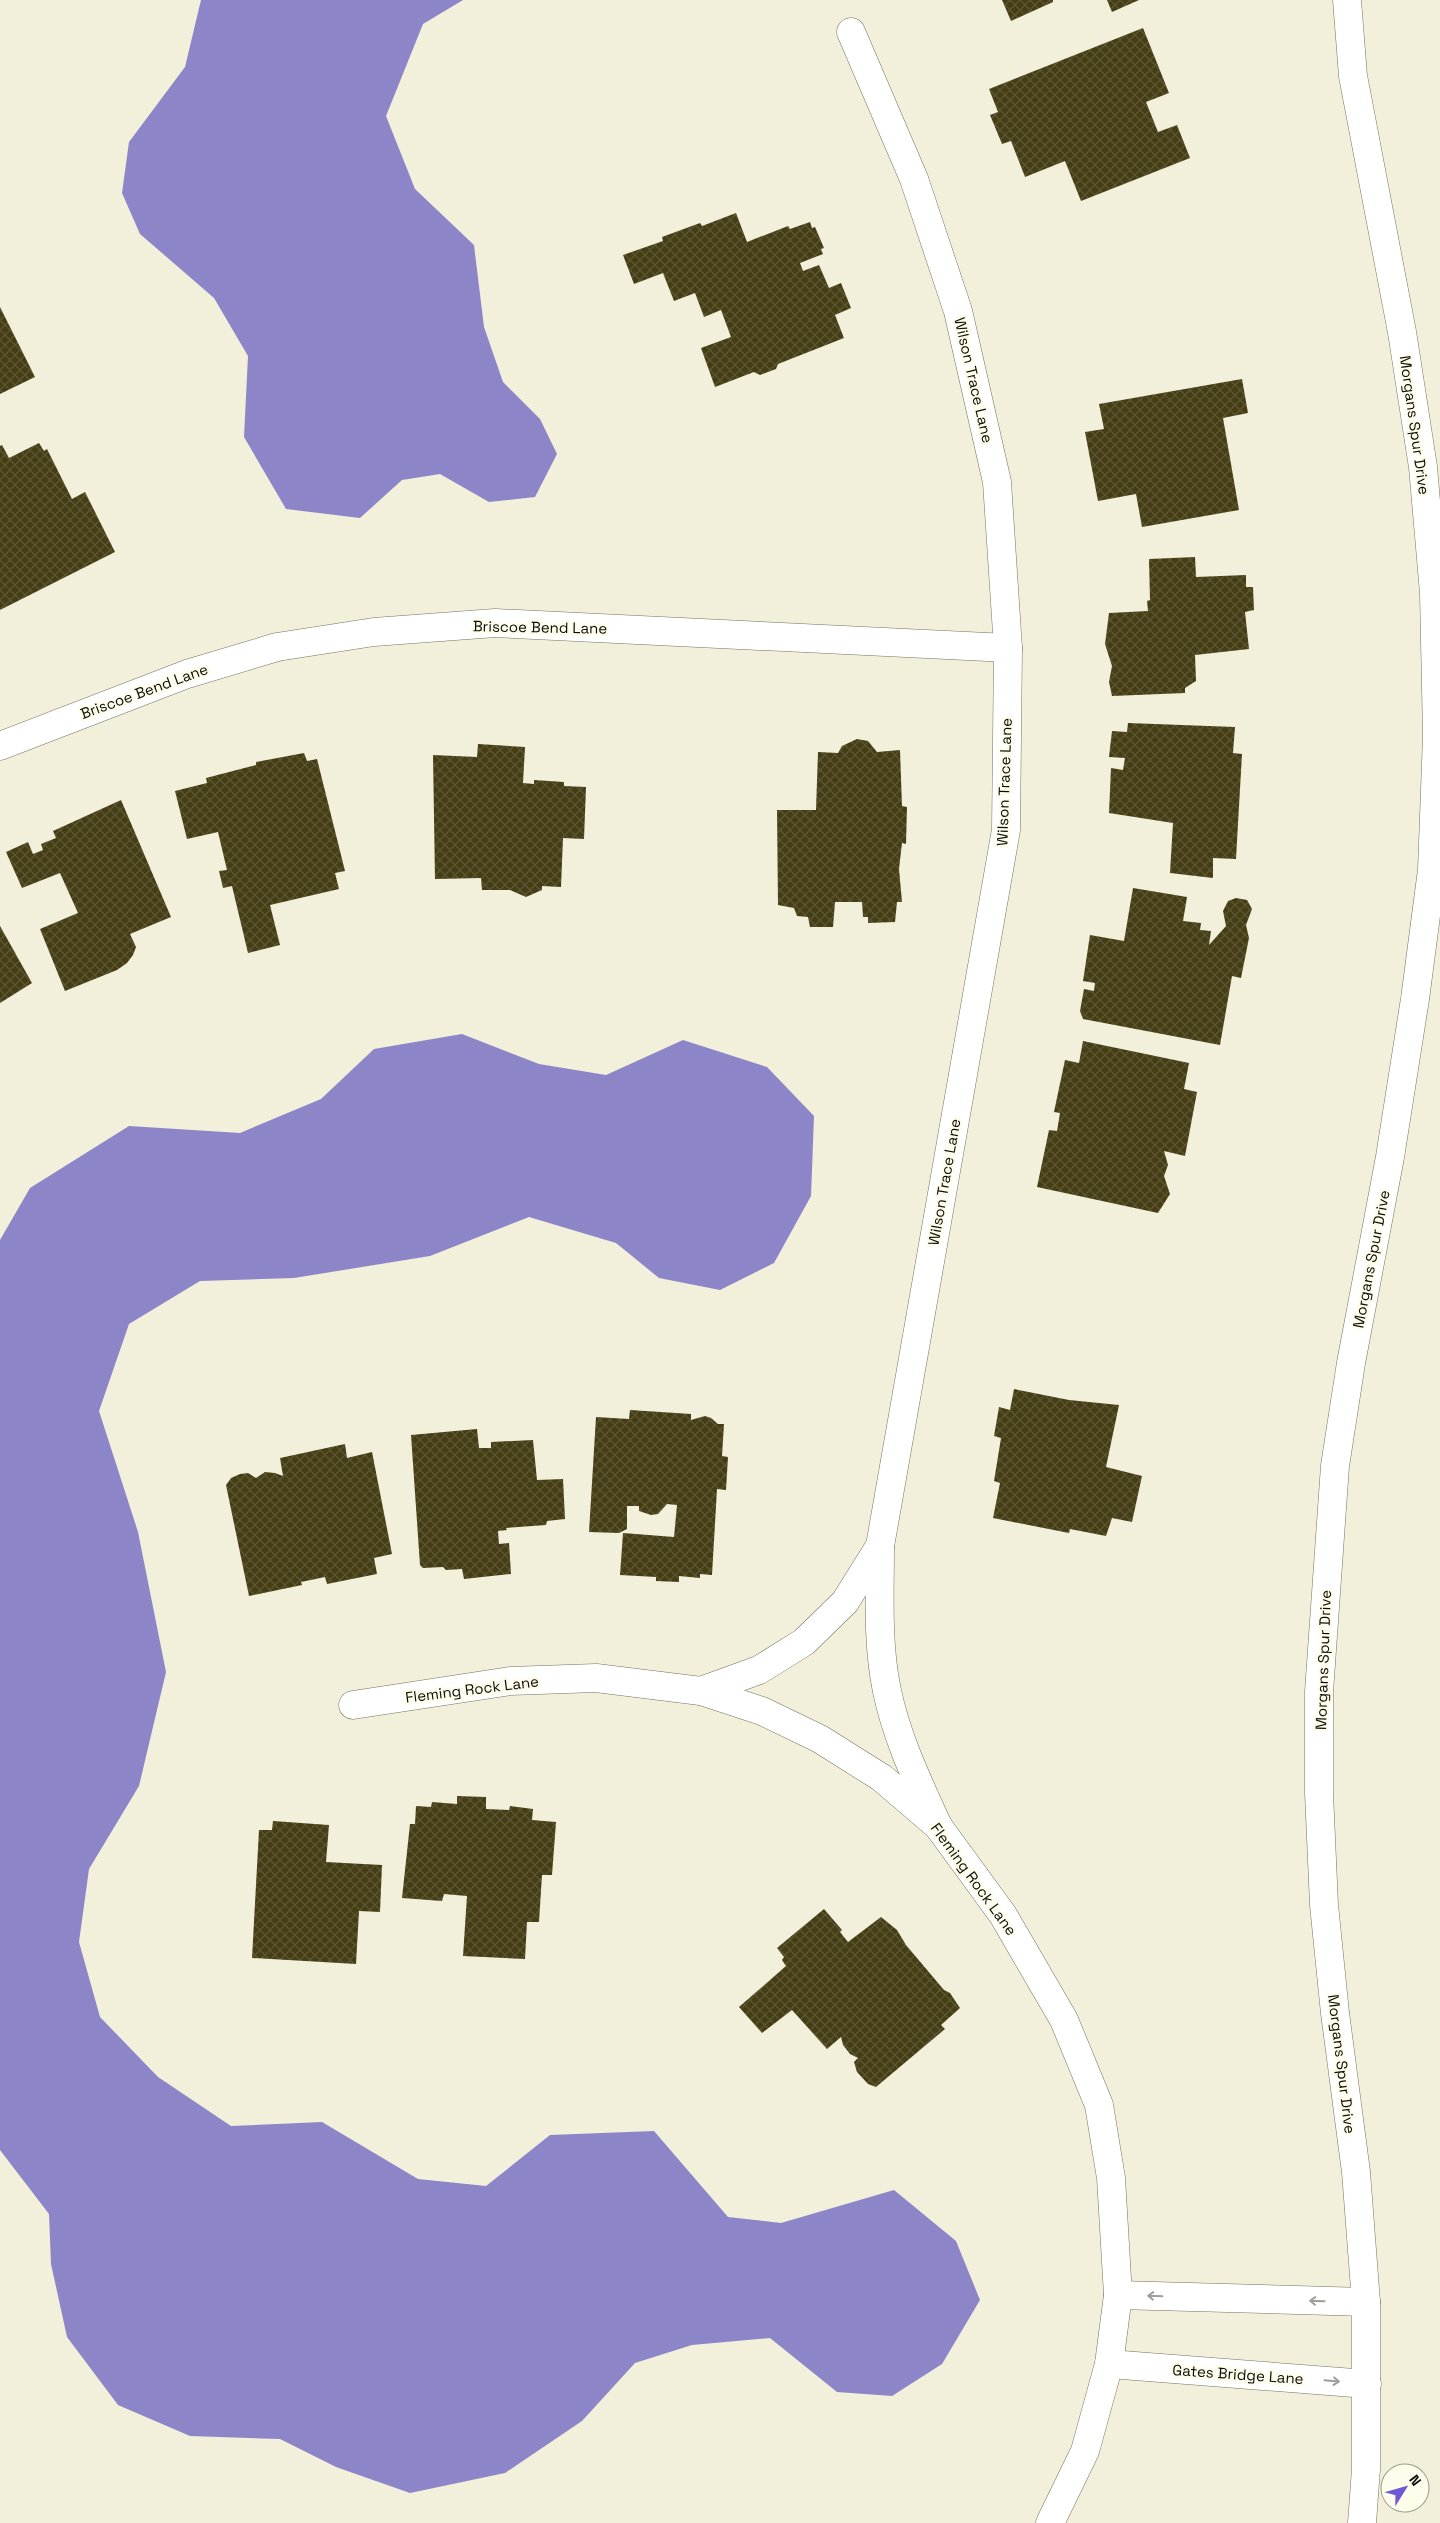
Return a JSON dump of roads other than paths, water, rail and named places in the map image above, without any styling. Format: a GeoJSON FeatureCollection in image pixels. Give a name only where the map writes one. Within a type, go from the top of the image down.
{"type":"FeatureCollection","features":[{"type":"Feature","properties":{"kind":"street","name":"Morgans Spur Drive"},"geometry":{"type":"LineString","coordinates":[[1348,0],[1353,76],[1402,332],[1423,468],[1434,593],[1437,736],[1432,870],[1415,999],[1390,1157],[1351,1363],[1335,1466],[1319,1692],[1319,1793],[1324,1905],[1335,2013],[1356,2172],[1366,2302],[1368,2384],[1366,2469],[1362,2523]]}},
{"type":"Feature","properties":{"kind":"street","name":"Wilson Trace Lane"},"geometry":{"type":"LineString","coordinates":[[851,32],[914,180],[958,311],[997,482],[1008,648],[1006,830],[880,1546],[880,1623],[887,1691],[906,1757],[938,1826]]}},
{"type":"Feature","properties":{"kind":"street","name":"Briscoe Bend Lane"},"geometry":{"type":"LineString","coordinates":[[0,746],[187,674],[232,660],[277,647],[374,632],[495,623],[1008,648]]}},
{"type":"Feature","properties":{"kind":"street","name":"Wilson Trace Lane"},"geometry":{"type":"LineString","coordinates":[[701,1692],[758,1670],[804,1642],[845,1602],[880,1546]]}},
{"type":"Feature","properties":{"kind":"street","name":"Fleming Rock Lane"},"geometry":{"type":"LineString","coordinates":[[352,1704],[510,1681],[596,1678],[701,1692],[762,1711],[820,1739],[882,1778],[938,1826],[1003,1915],[1064,2020],[1099,2105],[1112,2178],[1118,2295],[1109,2364],[1085,2451],[1050,2523]]}},
{"type":"Feature","properties":{"kind":"street"},"geometry":{"type":"LineString","coordinates":[[1118,2295],[1366,2302]]}},
{"type":"Feature","properties":{"kind":"street","name":"Gates Bridge Lane"},"geometry":{"type":"LineString","coordinates":[[1109,2364],[1368,2384]]}}]}
